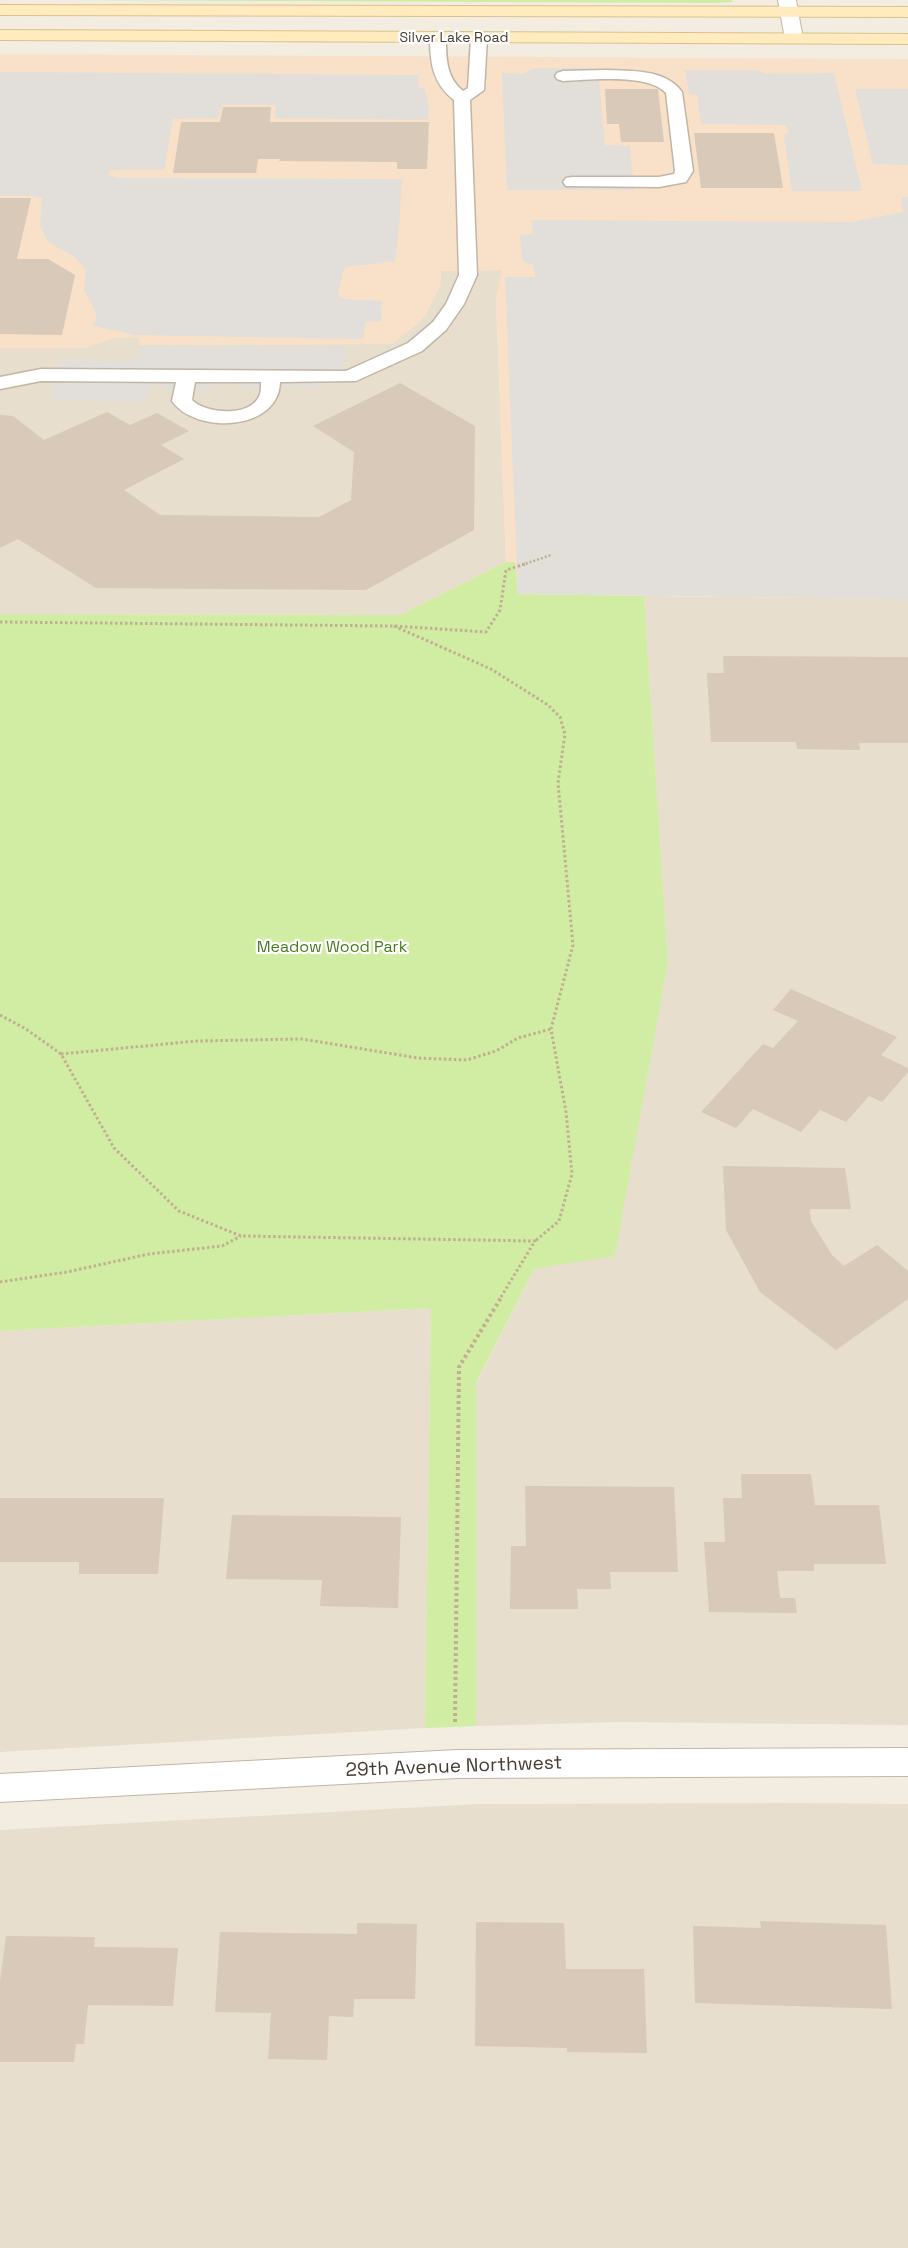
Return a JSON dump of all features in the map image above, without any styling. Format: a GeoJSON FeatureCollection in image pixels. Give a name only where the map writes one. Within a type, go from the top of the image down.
{"type":"FeatureCollection","features":[{"type":"Feature","properties":{"kind":"main road"},"geometry":{"type":"LineString","coordinates":[[0,10],[788,6],[908,12]]}},
{"type":"Feature","properties":{"kind":"main road","name":"Silver Lake Road"},"geometry":{"type":"LineString","coordinates":[[0,36],[908,39]]}},
{"type":"Feature","properties":{"kind":"street"},"geometry":{"type":"LineString","coordinates":[[788,6],[794,39]]}},
{"type":"Feature","properties":{"kind":"street","name":"29th Avenue Northwest"},"geometry":{"type":"LineString","coordinates":[[0,1788],[456,1764],[908,1762]]}},
{"type":"Feature","properties":{"kind":"lane"},"geometry":{"type":"LineString","coordinates":[[438,38],[438,62],[446,84],[449,90],[462,98]]}},
{"type":"Feature","properties":{"kind":"lane"},"geometry":{"type":"LineString","coordinates":[[462,98],[476,90],[479,38]]}},
{"type":"Feature","properties":{"kind":"lane"},"geometry":{"type":"LineString","coordinates":[[564,76],[638,76],[652,78],[667,84],[674,92],[684,171],[680,178],[659,182],[572,182]]}},
{"type":"Feature","properties":{"kind":"lane"},"geometry":{"type":"LineString","coordinates":[[0,383],[41,375],[349,377],[416,348],[440,326],[455,304],[468,275],[462,98]]}},
{"type":"Feature","properties":{"kind":"lane"},"geometry":{"type":"LineString","coordinates":[[187,376],[182,401],[188,409],[198,414],[214,416],[245,414],[255,410],[269,396],[271,376]]}},
{"type":"Feature","properties":{"kind":"path"},"geometry":{"type":"LineString","coordinates":[[0,622],[394,626],[486,632],[500,610],[506,570],[551,555]]}},
{"type":"Feature","properties":{"kind":"path"},"geometry":{"type":"LineString","coordinates":[[394,626],[492,669],[548,705],[560,717],[565,734],[558,784],[573,945],[551,1029],[566,1112],[572,1174],[560,1221],[535,1241],[459,1367],[454,1706],[456,1764]]}},
{"type":"Feature","properties":{"kind":"path"},"geometry":{"type":"LineString","coordinates":[[0,1015],[26,1029],[61,1054],[114,1148],[179,1211],[241,1236],[535,1241]]}},
{"type":"Feature","properties":{"kind":"path"},"geometry":{"type":"LineString","coordinates":[[61,1054],[197,1041],[302,1039],[418,1058],[467,1060],[496,1051],[518,1038],[551,1029]]}},
{"type":"Feature","properties":{"kind":"path"},"geometry":{"type":"LineString","coordinates":[[0,1282],[67,1272],[148,1254],[222,1246],[241,1236]]}},
{"type":"Feature","properties":{"kind":"shaded area"},"geometry":{"type":"Polygon","coordinates":[[[0,54],[908,59],[908,599],[518,594],[515,562],[506,562],[496,299],[502,270],[441,271],[440,286],[426,314],[417,324],[392,344],[139,345],[139,337],[114,338],[88,347],[0,348],[0,54]]]}},
{"type":"Feature","properties":{"kind":"shaded area"},"geometry":{"type":"Polygon","coordinates":[[[535,68],[589,68],[598,70],[605,145],[630,146],[634,190],[507,190],[502,73],[523,74],[535,68]]]}},
{"type":"Feature","properties":{"kind":"shaded area"},"geometry":{"type":"Polygon","coordinates":[[[685,70],[757,70],[767,74],[834,73],[862,191],[792,191],[784,136],[789,132],[786,125],[701,124],[697,95],[689,94],[685,70]]]}},
{"type":"Feature","properties":{"kind":"shaded area"},"geometry":{"type":"Polygon","coordinates":[[[0,72],[419,75],[418,88],[425,89],[429,108],[428,120],[274,118],[276,105],[223,105],[218,118],[173,119],[164,170],[116,170],[110,171],[108,175],[116,178],[402,179],[395,261],[346,267],[343,271],[338,295],[344,299],[382,301],[381,321],[366,322],[363,339],[136,335],[93,326],[96,312],[84,290],[86,270],[76,258],[48,242],[40,226],[42,198],[0,196],[0,72]]]}},
{"type":"Feature","properties":{"kind":"shaded area"},"geometry":{"type":"Polygon","coordinates":[[[855,89],[908,89],[908,165],[873,164],[855,89]]]}},
{"type":"Feature","properties":{"kind":"shaded area"},"geometry":{"type":"Polygon","coordinates":[[[901,197],[908,197],[908,599],[518,594],[505,277],[534,277],[535,275],[533,265],[522,261],[520,235],[533,234],[532,220],[852,222],[903,212],[901,197]]]}},
{"type":"Feature","properties":{"kind":"shaded area"},"geometry":{"type":"Polygon","coordinates":[[[503,270],[496,299],[506,562],[400,615],[0,614],[0,348],[88,347],[114,338],[140,337],[139,345],[392,344],[417,324],[426,314],[440,286],[441,271],[503,270]]]}},
{"type":"Feature","properties":{"kind":"shaded area"},"geometry":{"type":"Polygon","coordinates":[[[140,346],[347,348],[346,360],[335,379],[311,390],[300,386],[248,388],[240,384],[223,383],[209,387],[205,391],[166,389],[164,386],[153,385],[149,387],[146,402],[52,400],[60,361],[128,362],[139,358],[140,346]]]}},
{"type":"Feature","properties":{"kind":"shaded area"},"geometry":{"type":"Polygon","coordinates":[[[644,596],[908,599],[908,1725],[618,1722],[476,1726],[476,1384],[534,1269],[615,1255],[668,963],[644,596]]]}},
{"type":"Feature","properties":{"kind":"shaded area"},"geometry":{"type":"Polygon","coordinates":[[[431,1308],[425,1728],[0,1752],[0,1331],[431,1308]]]}},
{"type":"Feature","properties":{"kind":"shaded area"},"geometry":{"type":"Polygon","coordinates":[[[479,1804],[908,1804],[908,2248],[0,2248],[0,1830],[479,1804]]]}},
{"type":"Feature","properties":{"kind":"green space"},"geometry":{"type":"Polygon","coordinates":[[[59,0],[731,0],[733,2],[714,3],[59,0]]]}},
{"type":"Feature","properties":{"kind":"green space","name":"Meadow Wood Park"},"geometry":{"type":"Polygon","coordinates":[[[506,562],[515,562],[518,594],[644,596],[668,963],[615,1256],[534,1269],[476,1383],[476,1726],[425,1728],[431,1308],[0,1331],[0,614],[400,615],[506,562]]]}},
{"type":"Feature","properties":{"kind":"building"},"geometry":{"type":"Polygon","coordinates":[[[605,89],[658,89],[664,142],[621,142],[619,124],[607,124],[605,89]]]}},
{"type":"Feature","properties":{"kind":"building"},"geometry":{"type":"Polygon","coordinates":[[[223,107],[271,107],[270,122],[429,122],[427,169],[397,169],[397,162],[279,161],[280,159],[258,159],[256,173],[173,173],[181,122],[220,122],[223,107]]]}},
{"type":"Feature","properties":{"kind":"building"},"geometry":{"type":"Polygon","coordinates":[[[694,133],[774,133],[783,188],[701,188],[694,133]]]}},
{"type":"Feature","properties":{"kind":"building"},"geometry":{"type":"Polygon","coordinates":[[[0,198],[31,198],[17,259],[48,259],[75,275],[62,335],[0,334],[0,198]]]}},
{"type":"Feature","properties":{"kind":"building"},"geometry":{"type":"Polygon","coordinates":[[[400,383],[475,426],[474,530],[366,590],[96,588],[18,539],[0,548],[0,415],[13,416],[44,440],[107,412],[130,425],[157,413],[189,431],[161,445],[184,459],[124,490],[160,515],[319,517],[351,500],[354,452],[313,426],[400,383]]]}},
{"type":"Feature","properties":{"kind":"building"},"geometry":{"type":"Polygon","coordinates":[[[723,656],[908,657],[908,743],[859,743],[860,750],[797,749],[796,742],[711,742],[707,673],[724,673],[723,656]]]}},
{"type":"Feature","properties":{"kind":"building"},"geometry":{"type":"Polygon","coordinates":[[[791,989],[897,1037],[881,1055],[908,1068],[908,1072],[882,1102],[869,1096],[846,1122],[820,1110],[801,1132],[753,1109],[736,1128],[701,1112],[763,1044],[773,1048],[798,1021],[773,1010],[791,989]]]}},
{"type":"Feature","properties":{"kind":"building"},"geometry":{"type":"Polygon","coordinates":[[[723,1166],[845,1168],[851,1209],[810,1209],[811,1221],[832,1255],[844,1266],[877,1245],[908,1271],[908,1299],[836,1350],[760,1292],[726,1230],[723,1166]]]}},
{"type":"Feature","properties":{"kind":"building"},"geometry":{"type":"Polygon","coordinates":[[[741,1474],[811,1474],[815,1505],[879,1505],[886,1564],[814,1564],[814,1571],[777,1571],[780,1598],[795,1598],[797,1613],[709,1612],[704,1542],[725,1542],[723,1498],[742,1498],[741,1474]]]}},
{"type":"Feature","properties":{"kind":"building"},"geometry":{"type":"Polygon","coordinates":[[[525,1486],[674,1487],[678,1572],[610,1572],[611,1589],[577,1589],[578,1609],[510,1609],[511,1546],[526,1546],[525,1486]]]}},
{"type":"Feature","properties":{"kind":"building"},"geometry":{"type":"Polygon","coordinates":[[[0,1498],[164,1498],[158,1574],[79,1574],[79,1562],[0,1562],[0,1498]]]}},
{"type":"Feature","properties":{"kind":"building"},"geometry":{"type":"Polygon","coordinates":[[[232,1515],[401,1517],[398,1608],[320,1606],[322,1580],[226,1579],[232,1515]]]}},
{"type":"Feature","properties":{"kind":"building"},"geometry":{"type":"Polygon","coordinates":[[[760,1921],[886,1925],[892,2009],[695,2003],[693,1926],[761,1928],[760,1921]]]}},
{"type":"Feature","properties":{"kind":"building"},"geometry":{"type":"Polygon","coordinates":[[[476,1922],[564,1923],[566,1969],[644,1969],[647,2053],[567,2052],[567,2048],[475,2046],[476,1922]]]}},
{"type":"Feature","properties":{"kind":"building"},"geometry":{"type":"Polygon","coordinates":[[[357,1923],[417,1924],[415,1999],[354,1999],[353,2017],[329,2016],[327,2060],[268,2059],[271,2013],[215,2012],[220,1932],[357,1934],[357,1923]]]}},
{"type":"Feature","properties":{"kind":"building"},"geometry":{"type":"Polygon","coordinates":[[[6,1936],[95,1937],[94,1947],[178,1948],[173,2006],[88,2005],[84,2044],[76,2044],[74,2062],[0,2062],[0,1981],[6,1936]]]}}]}
